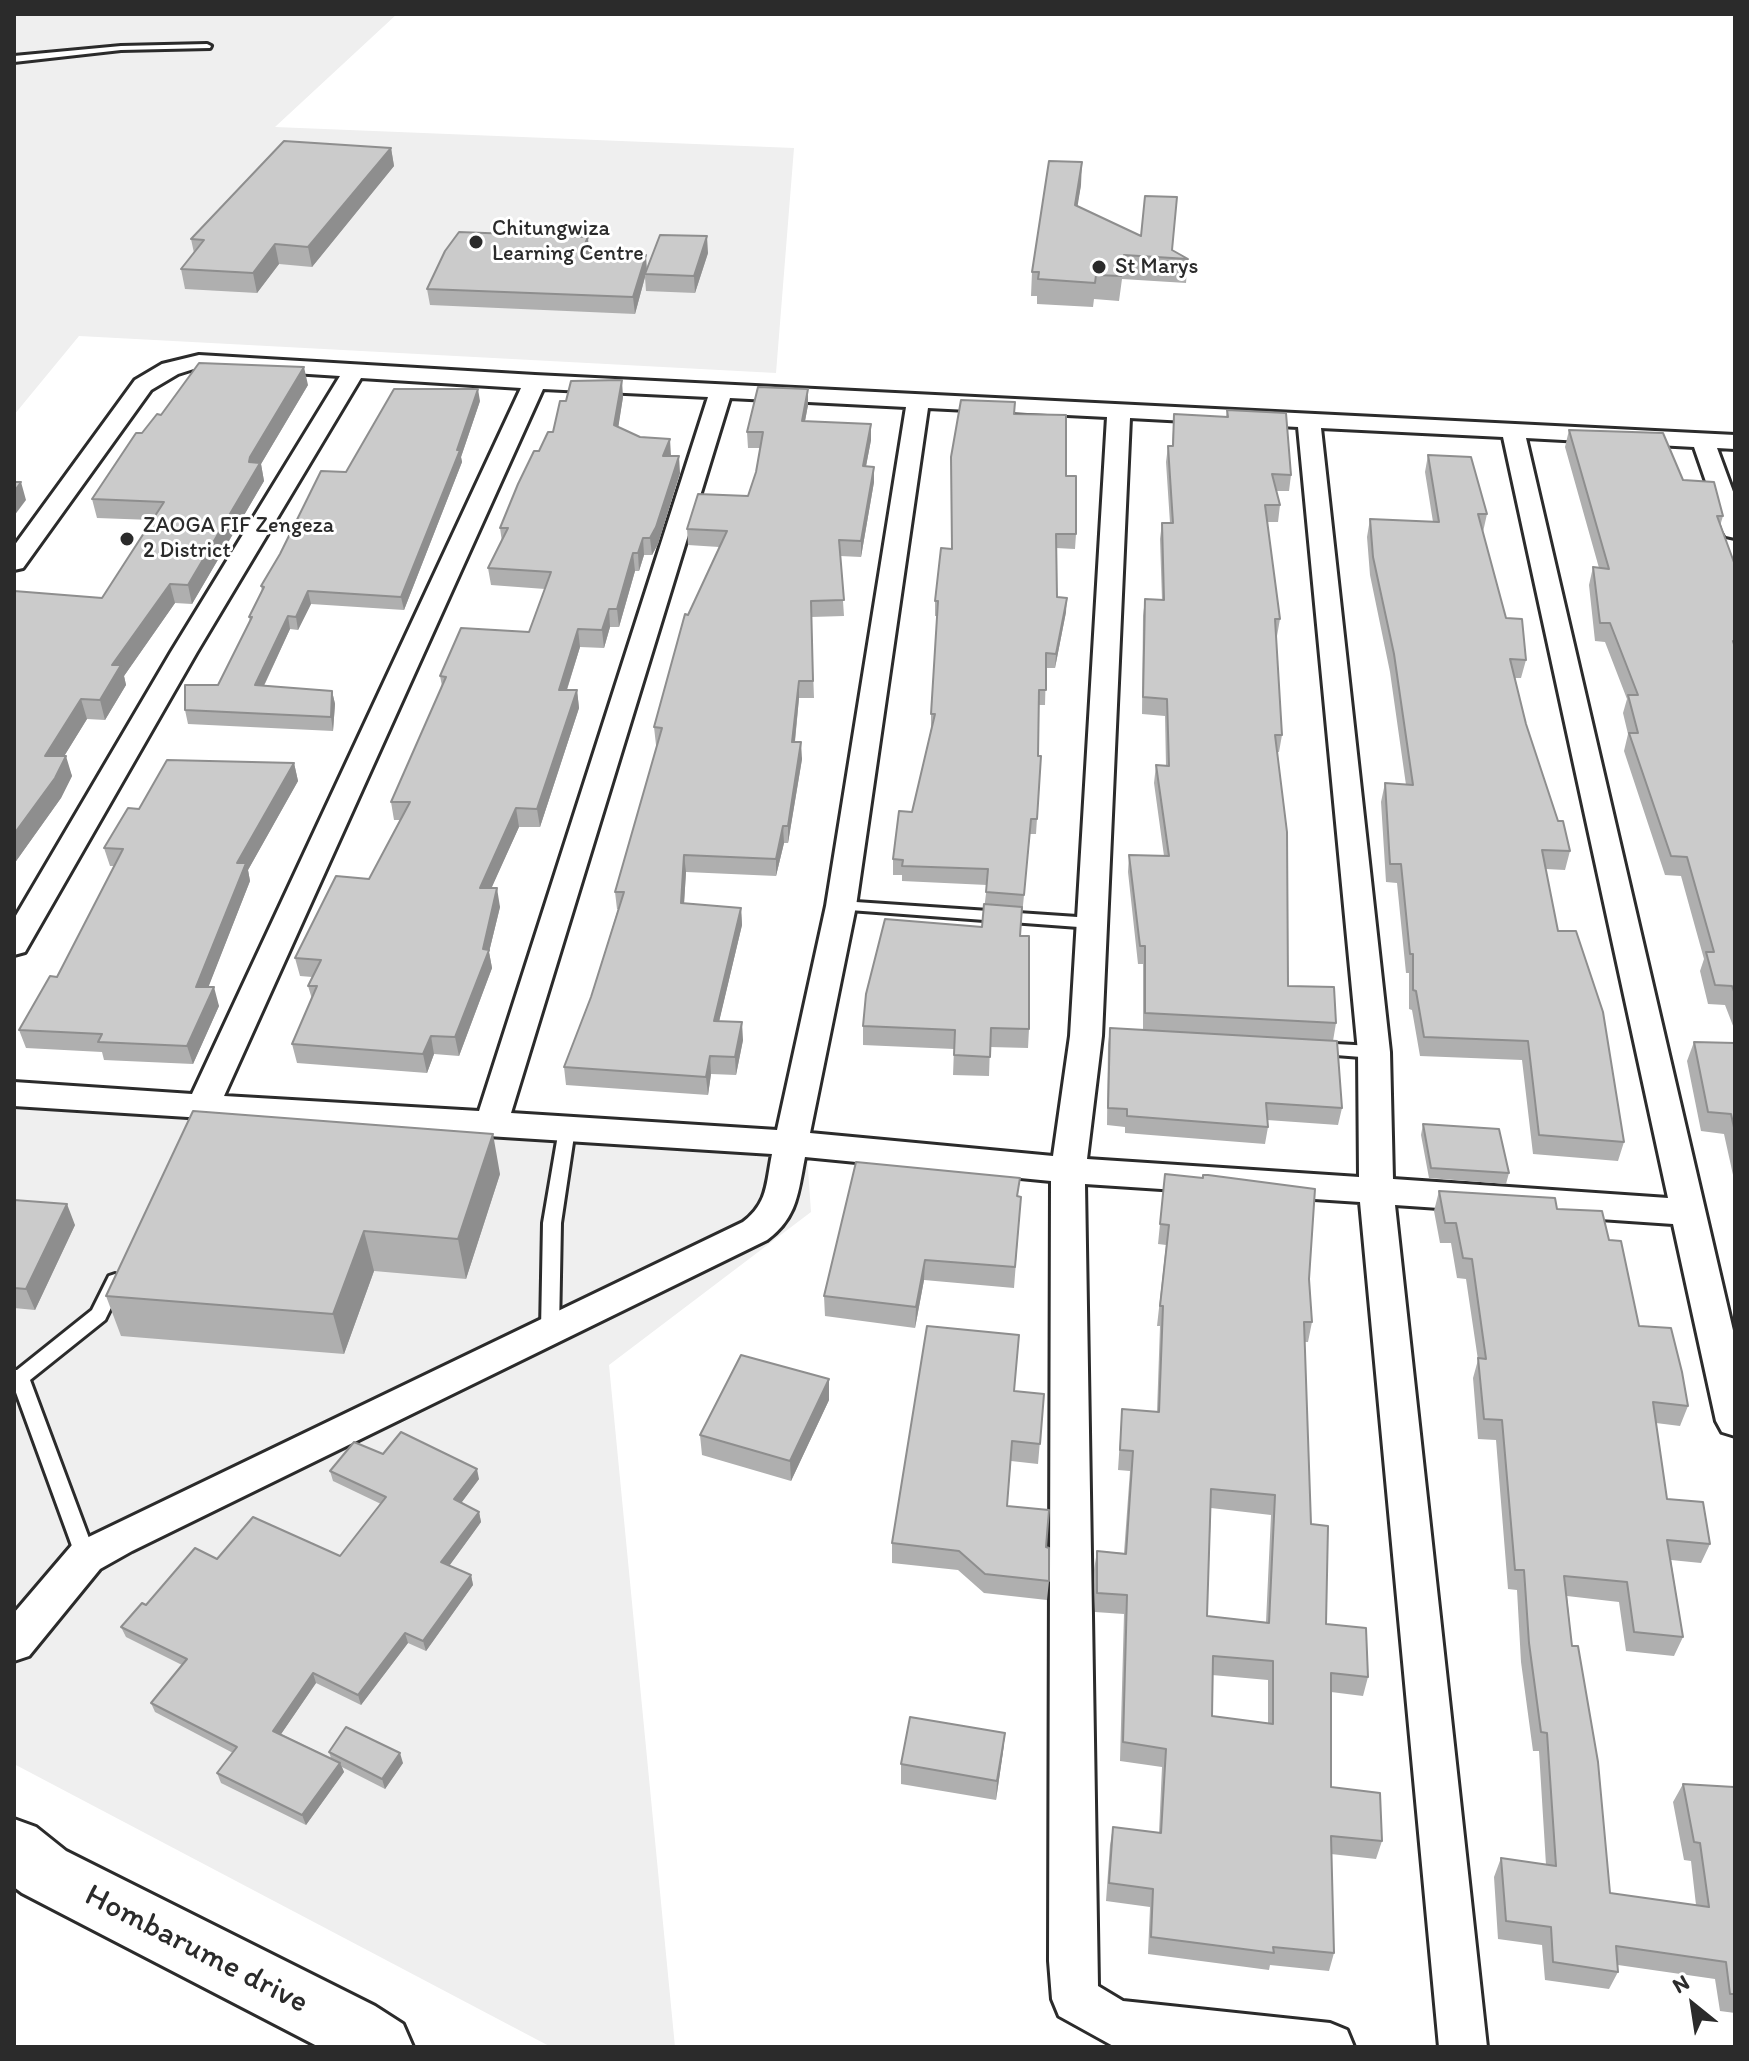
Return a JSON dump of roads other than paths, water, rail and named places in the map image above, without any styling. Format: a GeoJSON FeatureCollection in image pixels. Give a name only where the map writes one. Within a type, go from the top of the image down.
{"type":"FeatureCollection","features":[{"type":"Feature","properties":{"kind":"street"},"geometry":{"type":"LineString","coordinates":[[14,563],[143,385],[170,369],[199,361],[535,382],[1735,442]]}},
{"type":"Feature","properties":{"kind":"street"},"geometry":{"type":"LineString","coordinates":[[14,945],[184,652],[353,372]]}},
{"type":"Feature","properties":{"kind":"street"},"geometry":{"type":"LineString","coordinates":[[199,1112],[535,382]]}},
{"type":"Feature","properties":{"kind":"street"},"geometry":{"type":"LineString","coordinates":[[491,1125],[721,391]]}},
{"type":"Feature","properties":{"kind":"street"},"geometry":{"type":"LineString","coordinates":[[14,1643],[86,1557],[118,1539],[755,1231],[772,1218],[779,1202],[841,906],[918,401]]}},
{"type":"Feature","properties":{"kind":"street"},"geometry":{"type":"LineString","coordinates":[[1119,411],[1092,923],[1094,1036],[1068,1170],[1072,1961],[1076,1999],[1117,2024],[1330,2047]]}},
{"type":"Feature","properties":{"kind":"street"},"geometry":{"type":"LineString","coordinates":[[1309,421],[1374,1052],[1376,1191],[1463,2047]]}},
{"type":"Feature","properties":{"kind":"street"},"geometry":{"type":"LineString","coordinates":[[1513,432],[1735,1421]]}},
{"type":"Feature","properties":{"kind":"street"},"geometry":{"type":"LineString","coordinates":[[1703,440],[1735,531]]}},
{"type":"Feature","properties":{"kind":"street"},"geometry":{"type":"LineString","coordinates":[[14,1094],[199,1112],[790,1143],[1068,1170],[1687,1212]]}},
{"type":"Feature","properties":{"kind":"street","name":"Hombarume drive"},"geometry":{"type":"LineString","coordinates":[[14,1848],[44,1872],[359,2041]]}},
{"type":"Feature","properties":{"kind":"lane"},"geometry":{"type":"LineString","coordinates":[[14,59],[121,48],[207,46]]}},
{"type":"Feature","properties":{"kind":"lane"},"geometry":{"type":"LineString","coordinates":[[841,906],[1092,923]]}},
{"type":"Feature","properties":{"kind":"lane"},"geometry":{"type":"LineString","coordinates":[[1299,1048],[1374,1052]]}},
{"type":"Feature","properties":{"kind":"lane"},"geometry":{"type":"LineString","coordinates":[[550,1330],[552,1223],[567,1129]]}},
{"type":"Feature","properties":{"kind":"lane"},"geometry":{"type":"LineString","coordinates":[[86,1557],[17,1378],[99,1315],[126,1259]]}},
{"type":"Feature","properties":{"kind":"place","name":"Chitungwiza Learning Centre"},"geometry":{"type":"Point","coordinates":[476,242]}},
{"type":"Feature","properties":{"kind":"place","name":"St Marys"},"geometry":{"type":"Point","coordinates":[1099,267]}},
{"type":"Feature","properties":{"kind":"place","name":"ZAOGA FIF Zengeza 2 District"},"geometry":{"type":"Point","coordinates":[127,539]}}]}
